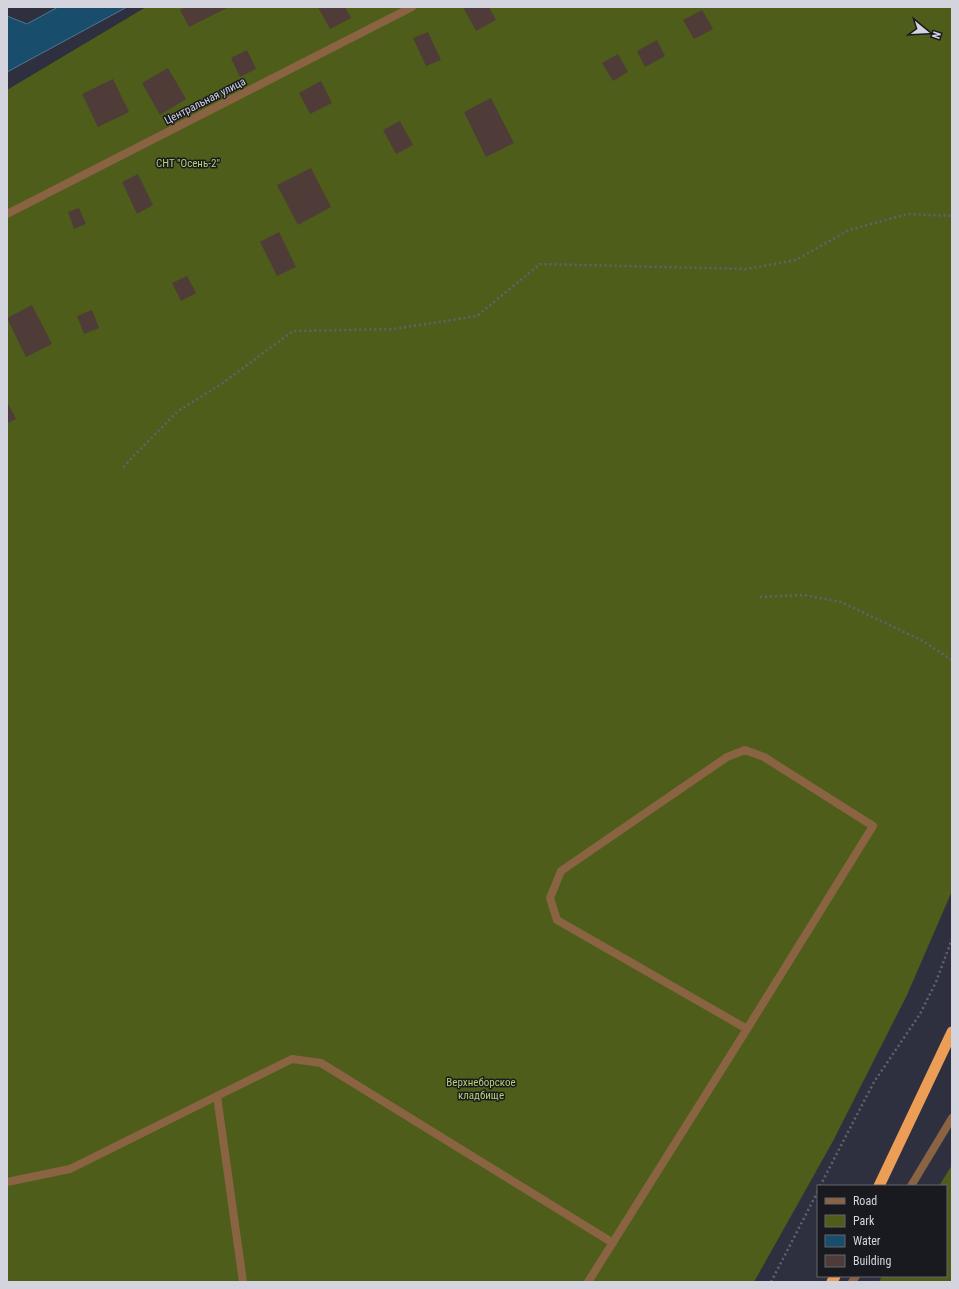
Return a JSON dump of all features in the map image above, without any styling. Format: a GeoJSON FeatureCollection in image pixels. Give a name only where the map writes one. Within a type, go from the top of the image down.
{"type":"FeatureCollection","features":[{"type":"Feature","properties":{"kind":"highway"},"geometry":{"type":"LineString","coordinates":[[879,1185],[952,1032]]}},
{"type":"Feature","properties":{"kind":"street","name":"Центральная улица"},"geometry":{"type":"LineString","coordinates":[[7,214],[412,7]]}},
{"type":"Feature","properties":{"kind":"street"},"geometry":{"type":"LineString","coordinates":[[588,1282],[747,1029],[873,826],[764,757],[745,750],[728,757],[561,871],[550,898],[557,920],[747,1029]]}},
{"type":"Feature","properties":{"kind":"street"},"geometry":{"type":"LineString","coordinates":[[7,1182],[70,1169],[292,1059],[321,1063],[613,1243]]}},
{"type":"Feature","properties":{"kind":"street"},"geometry":{"type":"LineString","coordinates":[[217,1096],[243,1282]]}},
{"type":"Feature","properties":{"kind":"street"},"geometry":{"type":"LineString","coordinates":[[912,1185],[952,1118]]}},
{"type":"Feature","properties":{"kind":"path"},"geometry":{"type":"LineString","coordinates":[[123,467],[178,411],[220,385],[294,331],[394,330],[477,316],[540,264],[746,269],[796,260],[849,230],[908,214],[952,216]]}},
{"type":"Feature","properties":{"kind":"path"},"geometry":{"type":"LineString","coordinates":[[760,597],[804,595],[841,602],[921,640],[952,660]]}},
{"type":"Feature","properties":{"kind":"path"},"geometry":{"type":"LineString","coordinates":[[821,1185],[874,1082],[920,1014],[936,982],[952,939]]}},
{"type":"Feature","properties":{"kind":"path"},"geometry":{"type":"LineString","coordinates":[[771,1282],[817,1192]]}},
{"type":"Feature","properties":{"kind":"green space"},"geometry":{"type":"Polygon","coordinates":[[[146,7],[952,7],[952,891],[907,995],[833,1141],[754,1282],[7,1282],[7,90],[146,7]]]}},
{"type":"Feature","properties":{"kind":"green space"},"geometry":{"type":"Polygon","coordinates":[[[952,1165],[952,1282],[879,1282],[882,1277],[947,1277],[947,1185],[940,1185],[952,1165]]]}},
{"type":"Feature","properties":{"kind":"water"},"geometry":{"type":"Polygon","coordinates":[[[58,7],[127,7],[7,72],[7,16],[27,24],[58,7]]]}},
{"type":"Feature","properties":{"kind":"building"},"geometry":{"type":"Polygon","coordinates":[[[186,7],[229,7],[189,27],[180,10],[186,7]]]}},
{"type":"Feature","properties":{"kind":"building"},"geometry":{"type":"Polygon","coordinates":[[[318,7],[345,7],[351,18],[330,29],[318,7]]]}},
{"type":"Feature","properties":{"kind":"building"},"geometry":{"type":"Polygon","coordinates":[[[463,7],[489,7],[496,20],[476,31],[463,7]]]}},
{"type":"Feature","properties":{"kind":"building"},"geometry":{"type":"Polygon","coordinates":[[[702,10],[713,29],[694,39],[683,20],[702,10]]]}},
{"type":"Feature","properties":{"kind":"building"},"geometry":{"type":"Polygon","coordinates":[[[428,32],[441,60],[426,66],[413,38],[428,32]]]}},
{"type":"Feature","properties":{"kind":"building"},"geometry":{"type":"Polygon","coordinates":[[[657,40],[665,56],[645,67],[637,51],[657,40]]]}},
{"type":"Feature","properties":{"kind":"building"},"geometry":{"type":"Polygon","coordinates":[[[247,50],[256,69],[240,77],[231,58],[247,50]]]}},
{"type":"Feature","properties":{"kind":"building"},"geometry":{"type":"Polygon","coordinates":[[[618,54],[628,72],[613,81],[602,63],[618,54]]]}},
{"type":"Feature","properties":{"kind":"building"},"geometry":{"type":"Polygon","coordinates":[[[168,68],[186,99],[160,115],[142,83],[168,68]]]}},
{"type":"Feature","properties":{"kind":"building"},"geometry":{"type":"Polygon","coordinates":[[[113,79],[129,112],[98,127],[82,94],[113,79]]]}},
{"type":"Feature","properties":{"kind":"building"},"geometry":{"type":"Polygon","coordinates":[[[321,81],[332,103],[310,114],[299,93],[321,81]]]}},
{"type":"Feature","properties":{"kind":"building"},"geometry":{"type":"Polygon","coordinates":[[[491,98],[514,143],[486,157],[464,112],[491,98]]]}},
{"type":"Feature","properties":{"kind":"building"},"geometry":{"type":"Polygon","coordinates":[[[400,121],[413,145],[396,154],[383,130],[400,121]]]}},
{"type":"Feature","properties":{"kind":"building"},"geometry":{"type":"Polygon","coordinates":[[[311,168],[331,207],[298,225],[277,185],[311,168]]]}},
{"type":"Feature","properties":{"kind":"building"},"geometry":{"type":"Polygon","coordinates":[[[138,174],[153,205],[137,214],[122,182],[138,174]]]}},
{"type":"Feature","properties":{"kind":"building"},"geometry":{"type":"Polygon","coordinates":[[[79,208],[86,224],[74,229],[68,212],[79,208]]]}},
{"type":"Feature","properties":{"kind":"building"},"geometry":{"type":"Polygon","coordinates":[[[279,232],[296,267],[277,276],[260,242],[279,232]]]}},
{"type":"Feature","properties":{"kind":"building"},"geometry":{"type":"Polygon","coordinates":[[[187,276],[196,293],[181,301],[172,283],[187,276]]]}},
{"type":"Feature","properties":{"kind":"building"},"geometry":{"type":"Polygon","coordinates":[[[32,305],[52,344],[26,357],[7,318],[32,305]]]}},
{"type":"Feature","properties":{"kind":"building"},"geometry":{"type":"Polygon","coordinates":[[[92,310],[99,328],[84,334],[77,316],[92,310]]]}},
{"type":"Feature","properties":{"kind":"building"},"geometry":{"type":"Polygon","coordinates":[[[7,402],[16,419],[7,423],[7,402]]]}},
{"type":"Feature","properties":{"kind":"park label","name":"СНТ \"Осень-2\""},"geometry":{"type":"Point","coordinates":[188,163]}},
{"type":"Feature","properties":{"kind":"park label","name":"Верхнеборское кладбище"},"geometry":{"type":"Point","coordinates":[481,1088]}}]}
